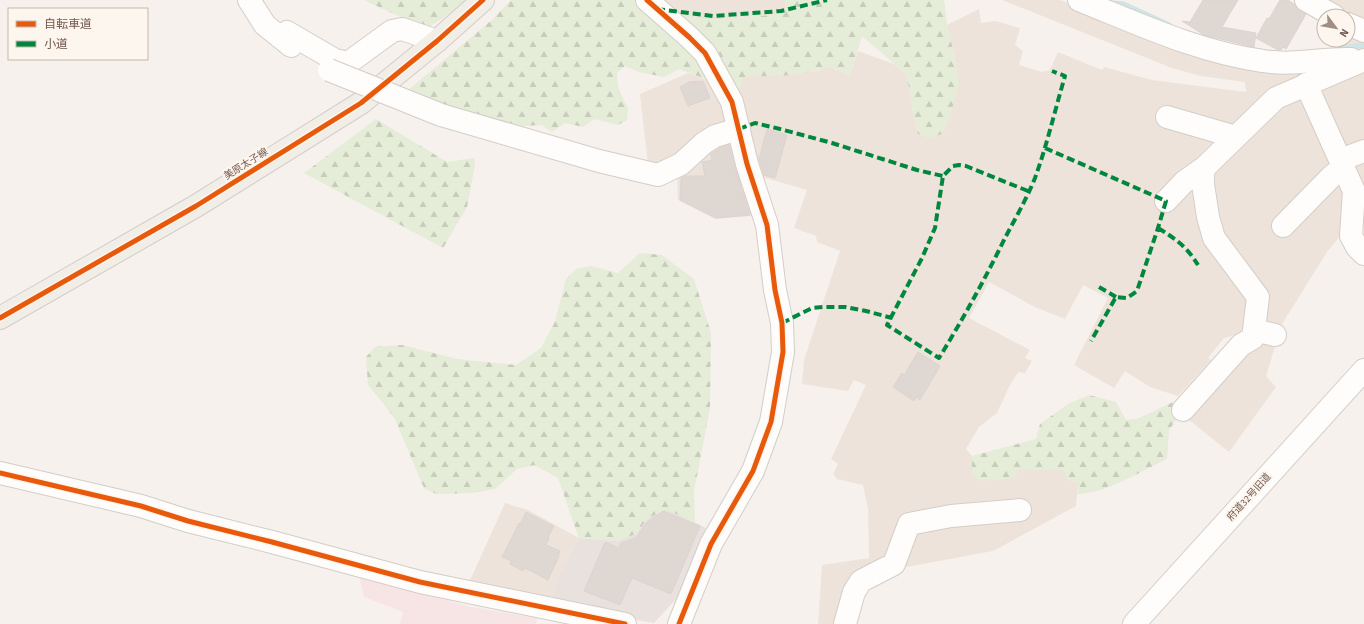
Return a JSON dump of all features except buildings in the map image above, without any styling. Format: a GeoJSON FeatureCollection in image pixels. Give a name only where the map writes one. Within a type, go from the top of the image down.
{"type":"FeatureCollection","features":[{"type":"Feature","properties":{"kind":"main road","name":"美原太子線"},"geometry":{"type":"LineString","coordinates":[[0,318],[196,206],[354,107],[437,40],[483,0]]}},
{"type":"Feature","properties":{"kind":"street"},"geometry":{"type":"LineString","coordinates":[[249,0],[266,25],[295,49],[329,70],[441,115],[599,161],[658,175],[682,164],[704,143],[715,136],[739,129]]}},
{"type":"Feature","properties":{"kind":"street"},"geometry":{"type":"LineString","coordinates":[[647,0],[689,37],[704,53],[732,102],[747,164],[767,225],[775,290],[782,323],[783,352],[771,422],[753,471],[711,544],[679,624]]}},
{"type":"Feature","properties":{"kind":"street"},"geometry":{"type":"LineString","coordinates":[[1079,0],[1197,47],[1263,61],[1290,63],[1342,59],[1363,60]]}},
{"type":"Feature","properties":{"kind":"street"},"geometry":{"type":"LineString","coordinates":[[1306,0],[1320,8]]}},
{"type":"Feature","properties":{"kind":"street"},"geometry":{"type":"LineString","coordinates":[[280,36],[287,32],[335,60],[348,63],[392,31],[402,28],[437,40]]}},
{"type":"Feature","properties":{"kind":"street"},"geometry":{"type":"LineString","coordinates":[[1166,201],[1184,182],[1205,167],[1276,98],[1363,60]]}},
{"type":"Feature","properties":{"kind":"street"},"geometry":{"type":"LineString","coordinates":[[1306,84],[1354,191],[1351,236],[1357,247],[1364,254]]}},
{"type":"Feature","properties":{"kind":"street"},"geometry":{"type":"LineString","coordinates":[[1167,117],[1236,137]]}},
{"type":"Feature","properties":{"kind":"street"},"geometry":{"type":"LineString","coordinates":[[1291,225],[1342,163],[1364,151]]}},
{"type":"Feature","properties":{"kind":"street"},"geometry":{"type":"LineString","coordinates":[[1183,410],[1242,345],[1253,338],[1258,296],[1214,238],[1208,217],[1203,184],[1205,167]]}},
{"type":"Feature","properties":{"kind":"street"},"geometry":{"type":"LineString","coordinates":[[1254,330],[1275,335]]}},
{"type":"Feature","properties":{"kind":"street","name":"府道32号旧道"},"geometry":{"type":"LineString","coordinates":[[1134,624],[1364,370]]}},
{"type":"Feature","properties":{"kind":"street"},"geometry":{"type":"LineString","coordinates":[[0,473],[141,506],[188,521],[420,582],[624,624]]}},
{"type":"Feature","properties":{"kind":"street"},"geometry":{"type":"LineString","coordinates":[[845,624],[854,592],[861,581],[894,564],[909,524],[951,516],[1020,510]]}},
{"type":"Feature","properties":{"kind":"shaded area"},"geometry":{"type":"Polygon","coordinates":[[[656,0],[785,0],[785,14],[708,20],[670,13],[656,0]]]}},
{"type":"Feature","properties":{"kind":"shaded area"},"geometry":{"type":"Polygon","coordinates":[[[1002,0],[1060,0],[1129,26],[1324,66],[1339,48],[1356,48],[1356,29],[1359,25],[1356,23],[1356,8],[1330,8],[1316,0],[1364,0],[1364,207],[1327,252],[1282,324],[1266,376],[1276,387],[1229,452],[1184,416],[1236,335],[1224,338],[1208,358],[1211,360],[1178,396],[1150,387],[1125,371],[1114,388],[1074,365],[1108,298],[1083,285],[1065,319],[1035,307],[989,282],[969,318],[1030,350],[1025,358],[1032,361],[1025,373],[1018,372],[997,413],[979,427],[966,449],[972,456],[972,475],[1017,470],[1063,470],[1078,484],[1076,506],[993,551],[906,567],[889,559],[871,563],[849,582],[835,624],[818,624],[822,565],[869,558],[868,509],[863,485],[837,479],[833,474],[838,464],[831,459],[866,385],[854,380],[848,391],[802,384],[804,360],[840,251],[817,242],[816,236],[794,228],[807,190],[755,175],[751,196],[752,216],[715,219],[678,200],[677,173],[650,183],[640,94],[688,73],[729,88],[743,77],[816,71],[827,66],[850,75],[858,51],[894,64],[905,73],[911,95],[913,113],[955,57],[947,25],[979,9],[981,23],[995,21],[1020,28],[1015,45],[1023,51],[1019,65],[1042,72],[1050,70],[1058,52],[1102,70],[1104,67],[1152,80],[1246,92],[1245,82],[1201,76],[1172,68],[1002,0]]]}},
{"type":"Feature","properties":{"kind":"shaded area"},"geometry":{"type":"Polygon","coordinates":[[[505,503],[528,510],[579,538],[560,573],[550,605],[467,587],[505,503]]]}},
{"type":"Feature","properties":{"kind":"shaded area"},"geometry":{"type":"Polygon","coordinates":[[[666,509],[706,528],[678,597],[654,623],[550,605],[560,573],[579,538],[616,541],[636,534],[647,519],[666,509]]]}},
{"type":"Feature","properties":{"kind":"shaded area"},"geometry":{"type":"Polygon","coordinates":[[[359,576],[471,607],[537,618],[536,624],[400,624],[403,612],[364,597],[359,576]]]}},
{"type":"Feature","properties":{"kind":"green space"},"geometry":{"type":"Polygon","coordinates":[[[364,0],[471,0],[426,29],[364,0]]]}},
{"type":"Feature","properties":{"kind":"green space"},"geometry":{"type":"Polygon","coordinates":[[[511,0],[636,0],[670,13],[708,20],[785,14],[785,0],[944,0],[947,25],[955,57],[959,84],[949,119],[942,134],[929,138],[918,134],[913,113],[911,95],[905,73],[862,36],[850,75],[827,66],[817,70],[797,74],[743,77],[741,87],[729,88],[679,69],[664,77],[639,72],[625,66],[617,73],[618,87],[628,109],[627,120],[618,125],[594,119],[583,127],[565,123],[552,132],[542,125],[520,126],[479,117],[406,92],[493,19],[511,0]]]}},
{"type":"Feature","properties":{"kind":"green space"},"geometry":{"type":"Polygon","coordinates":[[[376,119],[447,162],[474,158],[475,165],[467,207],[443,248],[304,173],[376,119]]]}},
{"type":"Feature","properties":{"kind":"green space"},"geometry":{"type":"Polygon","coordinates":[[[640,253],[662,255],[694,279],[711,333],[710,408],[694,491],[695,523],[666,509],[647,519],[636,534],[616,541],[579,538],[558,478],[534,465],[517,469],[495,489],[472,493],[436,494],[424,488],[394,417],[368,385],[366,357],[375,347],[402,345],[457,359],[516,365],[541,348],[555,322],[566,279],[576,269],[591,266],[618,273],[640,253]]]}},
{"type":"Feature","properties":{"kind":"green space"},"geometry":{"type":"Polygon","coordinates":[[[1089,395],[1116,402],[1126,420],[1137,419],[1173,402],[1176,420],[1169,430],[1167,459],[1111,486],[1088,493],[1077,494],[1078,484],[1067,479],[1063,470],[1017,470],[1016,478],[983,481],[972,475],[972,456],[1036,439],[1040,424],[1068,404],[1089,395]]]}},
{"type":"Feature","properties":{"kind":"waterway"},"geometry":{"type":"LineString","coordinates":[[1110,3],[1123,4],[1169,25]]}},
{"type":"Feature","properties":{"kind":"waterway"},"geometry":{"type":"LineString","coordinates":[[1339,49],[1364,45]]}},
{"type":"Feature","properties":{"kind":"marked path"},"geometry":{"type":"LineString","coordinates":[[657,9],[713,16],[781,11],[827,0]]}},
{"type":"Feature","properties":{"kind":"marked path"},"geometry":{"type":"LineString","coordinates":[[1028,191],[966,166],[953,166],[943,176],[935,228],[922,258],[887,325],[939,358],[982,284],[1025,201],[1035,178],[1065,76],[1052,71]]}},
{"type":"Feature","properties":{"kind":"marked path"},"geometry":{"type":"LineString","coordinates":[[739,129],[755,123],[832,143],[917,170],[943,176]]}},
{"type":"Feature","properties":{"kind":"marked path"},"geometry":{"type":"LineString","coordinates":[[1045,148],[1166,201],[1137,291],[1127,298],[1116,297],[1091,341]]}},
{"type":"Feature","properties":{"kind":"marked path"},"geometry":{"type":"LineString","coordinates":[[1158,228],[1181,244],[1190,253],[1198,265]]}},
{"type":"Feature","properties":{"kind":"marked path"},"geometry":{"type":"LineString","coordinates":[[1099,287],[1116,297]]}},
{"type":"Feature","properties":{"kind":"marked path"},"geometry":{"type":"LineString","coordinates":[[782,323],[812,308],[823,307],[845,307],[892,318]]}},
{"type":"Feature","properties":{"kind":"cycle path"},"geometry":{"type":"LineString","coordinates":[[0,318],[196,206],[361,103],[437,41],[483,0]]}},
{"type":"Feature","properties":{"kind":"cycle path"},"geometry":{"type":"LineString","coordinates":[[647,0],[705,53],[732,102],[747,164],[767,225],[775,290],[782,323],[783,352],[771,422],[753,471],[711,544],[679,624]]}},
{"type":"Feature","properties":{"kind":"cycle path"},"geometry":{"type":"LineString","coordinates":[[0,473],[141,506],[188,521],[420,582],[625,624]]}}]}
